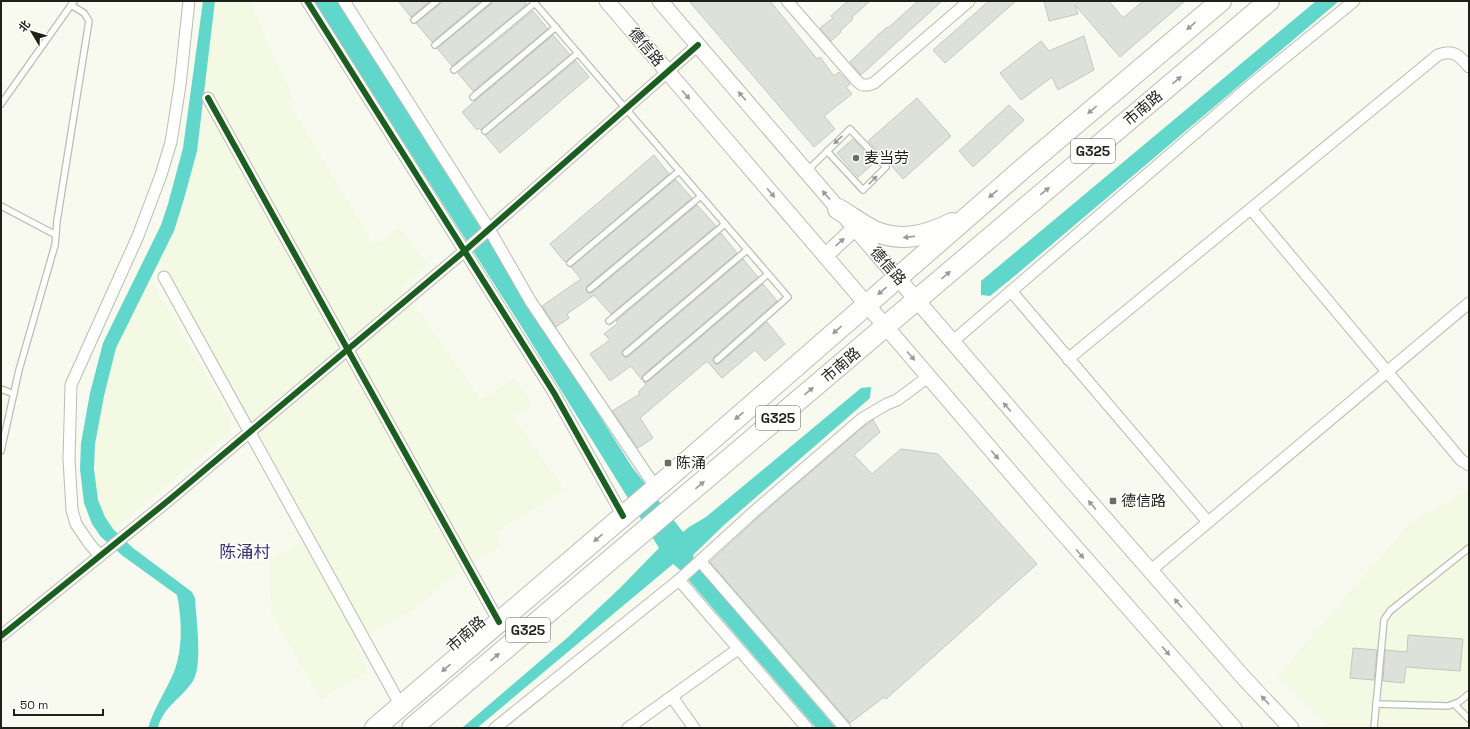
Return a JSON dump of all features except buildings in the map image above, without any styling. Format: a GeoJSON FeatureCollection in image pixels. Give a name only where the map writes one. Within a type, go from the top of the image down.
{"type":"FeatureCollection","features":[{"type":"Feature","properties":{"kind":"highway","name":"市南路"},"geometry":{"type":"LineString","coordinates":[[375,728],[655,489],[1026,165],[1221,1]]}},
{"type":"Feature","properties":{"kind":"highway","name":"市南路"},"geometry":{"type":"LineString","coordinates":[[412,728],[1269,1]]}},
{"type":"Feature","properties":{"kind":"highway"},"geometry":{"type":"LineString","coordinates":[[838,209],[873,230],[898,238],[912,237],[934,232],[971,213]]}},
{"type":"Feature","properties":{"kind":"street"},"geometry":{"type":"LineString","coordinates":[[103,553],[89,543],[76,524],[72,510],[69,459],[71,385],[138,236],[161,175],[171,142],[180,85],[189,1]]}},
{"type":"Feature","properties":{"kind":"street"},"geometry":{"type":"LineString","coordinates":[[307,1],[466,249],[554,393],[625,514]]}},
{"type":"Feature","properties":{"kind":"street"},"geometry":{"type":"LineString","coordinates":[[344,1],[531,302],[655,489]]}},
{"type":"Feature","properties":{"kind":"street","name":"德信路"},"geometry":{"type":"LineString","coordinates":[[607,1],[1040,508],[1234,728]]}},
{"type":"Feature","properties":{"kind":"street","name":"德信路"},"geometry":{"type":"LineString","coordinates":[[660,1],[1150,571],[1244,678],[1291,728]]}},
{"type":"Feature","properties":{"kind":"street"},"geometry":{"type":"LineString","coordinates":[[787,1],[856,81],[862,85],[874,84],[969,1]]}},
{"type":"Feature","properties":{"kind":"street"},"geometry":{"type":"LineString","coordinates":[[952,342],[1257,80],[1354,1]]}},
{"type":"Feature","properties":{"kind":"street"},"geometry":{"type":"LineString","coordinates":[[1,636],[128,533],[348,350],[488,231],[698,45]]}},
{"type":"Feature","properties":{"kind":"street"},"geometry":{"type":"LineString","coordinates":[[1068,359],[1438,55],[1445,52],[1457,54],[1469,67]]}},
{"type":"Feature","properties":{"kind":"street"},"geometry":{"type":"LineString","coordinates":[[208,98],[499,622]]}},
{"type":"Feature","properties":{"kind":"street"},"geometry":{"type":"LineString","coordinates":[[1251,209],[1461,460],[1469,466]]}},
{"type":"Feature","properties":{"kind":"street"},"geometry":{"type":"LineString","coordinates":[[824,256],[855,228]]}},
{"type":"Feature","properties":{"kind":"street"},"geometry":{"type":"LineString","coordinates":[[164,277],[401,706]]}},
{"type":"Feature","properties":{"kind":"street"},"geometry":{"type":"LineString","coordinates":[[1011,291],[1208,522]]}},
{"type":"Feature","properties":{"kind":"street"},"geometry":{"type":"LineString","coordinates":[[1150,571],[1469,303]]}},
{"type":"Feature","properties":{"kind":"street"},"geometry":{"type":"LineString","coordinates":[[495,728],[681,578],[757,509],[863,418],[886,404],[897,400],[928,376]]}},
{"type":"Feature","properties":{"kind":"street"},"geometry":{"type":"LineString","coordinates":[[698,562],[845,728]]}},
{"type":"Feature","properties":{"kind":"street"},"geometry":{"type":"LineString","coordinates":[[681,578],[738,649],[807,728]]}},
{"type":"Feature","properties":{"kind":"street"},"geometry":{"type":"LineString","coordinates":[[628,728],[738,649]]}},
{"type":"Feature","properties":{"kind":"street"},"geometry":{"type":"LineString","coordinates":[[672,697],[694,728]]}},
{"type":"Feature","properties":{"kind":"lane"},"geometry":{"type":"LineString","coordinates":[[414,20],[437,1]]}},
{"type":"Feature","properties":{"kind":"lane"},"geometry":{"type":"LineString","coordinates":[[435,45],[488,1]]}},
{"type":"Feature","properties":{"kind":"lane"},"geometry":{"type":"LineString","coordinates":[[454,70],[534,2],[788,297],[717,360]]}},
{"type":"Feature","properties":{"kind":"lane"},"geometry":{"type":"LineString","coordinates":[[1,104],[73,3],[84,13],[89,21],[55,245],[19,370],[1,451]]}},
{"type":"Feature","properties":{"kind":"lane"},"geometry":{"type":"LineString","coordinates":[[473,97],[556,27]]}},
{"type":"Feature","properties":{"kind":"lane"},"geometry":{"type":"LineString","coordinates":[[485,131],[578,53]]}},
{"type":"Feature","properties":{"kind":"lane"},"geometry":{"type":"LineString","coordinates":[[806,171],[850,129],[886,167],[863,190],[827,152]]}},
{"type":"Feature","properties":{"kind":"lane"},"geometry":{"type":"LineString","coordinates":[[570,263],[679,171]]}},
{"type":"Feature","properties":{"kind":"lane"},"geometry":{"type":"LineString","coordinates":[[590,289],[701,196]]}},
{"type":"Feature","properties":{"kind":"lane"},"geometry":{"type":"LineString","coordinates":[[1,206],[56,235]]}},
{"type":"Feature","properties":{"kind":"lane"},"geometry":{"type":"LineString","coordinates":[[609,321],[725,224]]}},
{"type":"Feature","properties":{"kind":"lane"},"geometry":{"type":"LineString","coordinates":[[626,353],[747,250]]}},
{"type":"Feature","properties":{"kind":"lane"},"geometry":{"type":"LineString","coordinates":[[646,378],[768,274]]}},
{"type":"Feature","properties":{"kind":"lane"},"geometry":{"type":"LineString","coordinates":[[1,389],[14,394]]}},
{"type":"Feature","properties":{"kind":"lane"},"geometry":{"type":"LineString","coordinates":[[1374,728],[1384,620],[1390,611],[1469,548]]}},
{"type":"Feature","properties":{"kind":"lane"},"geometry":{"type":"LineString","coordinates":[[1376,704],[1448,706],[1459,702],[1469,694]]}},
{"type":"Feature","properties":{"kind":"lane"},"geometry":{"type":"LineString","coordinates":[[1454,704],[1469,719]]}},
{"type":"Feature","properties":{"kind":"shaded area"},"geometry":{"type":"Polygon","coordinates":[[[215,1],[249,1],[293,98],[288,102],[374,245],[399,228],[428,264],[402,287],[481,400],[514,377],[532,403],[513,417],[565,490],[495,533],[502,546],[458,572],[416,608],[354,643],[368,671],[321,700],[271,613],[269,560],[314,535],[160,259],[174,231],[182,208],[197,151],[215,1]]]}},
{"type":"Feature","properties":{"kind":"shaded area"},"geometry":{"type":"Polygon","coordinates":[[[150,278],[229,417],[231,427],[228,434],[113,529],[105,517],[98,500],[94,469],[95,444],[104,396],[116,348],[150,278]]]}},
{"type":"Feature","properties":{"kind":"shaded area"},"geometry":{"type":"Polygon","coordinates":[[[1469,490],[1469,728],[1330,728],[1278,675],[1412,521],[1469,490]]]}},
{"type":"Feature","properties":{"kind":"water"},"geometry":{"type":"Polygon","coordinates":[[[203,1],[215,1],[197,151],[174,231],[116,348],[104,396],[95,444],[94,469],[98,500],[105,517],[113,529],[133,548],[192,592],[195,598],[198,653],[196,673],[189,687],[168,709],[160,721],[158,728],[148,728],[153,713],[177,663],[181,634],[177,595],[123,556],[101,537],[92,524],[84,503],[80,469],[81,443],[90,393],[103,343],[161,225],[168,204],[183,148],[203,1]]]}},
{"type":"Feature","properties":{"kind":"water"},"geometry":{"type":"Polygon","coordinates":[[[313,1],[337,1],[632,467],[683,532],[706,517],[861,388],[871,387],[870,398],[724,525],[693,555],[695,564],[836,728],[816,728],[679,569],[673,564],[477,728],[462,728],[567,638],[620,588],[659,548],[523,329],[313,1]]]}},
{"type":"Feature","properties":{"kind":"water"},"geometry":{"type":"Polygon","coordinates":[[[1316,1],[1339,1],[1017,274],[990,296],[981,295],[981,281],[1316,1]]]}},
{"type":"Feature","properties":{"kind":"cycle path"},"geometry":{"type":"LineString","coordinates":[[307,1],[554,393],[623,516]]}},
{"type":"Feature","properties":{"kind":"cycle path"},"geometry":{"type":"LineString","coordinates":[[1,636],[169,500],[461,254],[698,45]]}},
{"type":"Feature","properties":{"kind":"cycle path"},"geometry":{"type":"LineString","coordinates":[[208,98],[499,622]]}},
{"type":"Feature","properties":{"kind":"place","name":"麦当劳"},"geometry":{"type":"Point","coordinates":[856,158]}},
{"type":"Feature","properties":{"kind":"place","name":"陈涌"},"geometry":{"type":"Point","coordinates":[668,463]}},
{"type":"Feature","properties":{"kind":"place","name":"德信路"},"geometry":{"type":"Point","coordinates":[1113,501]}},
{"type":"Feature","properties":{"kind":"district","name":"陈涌村"},"geometry":{"type":"Point","coordinates":[245,552]}}]}
